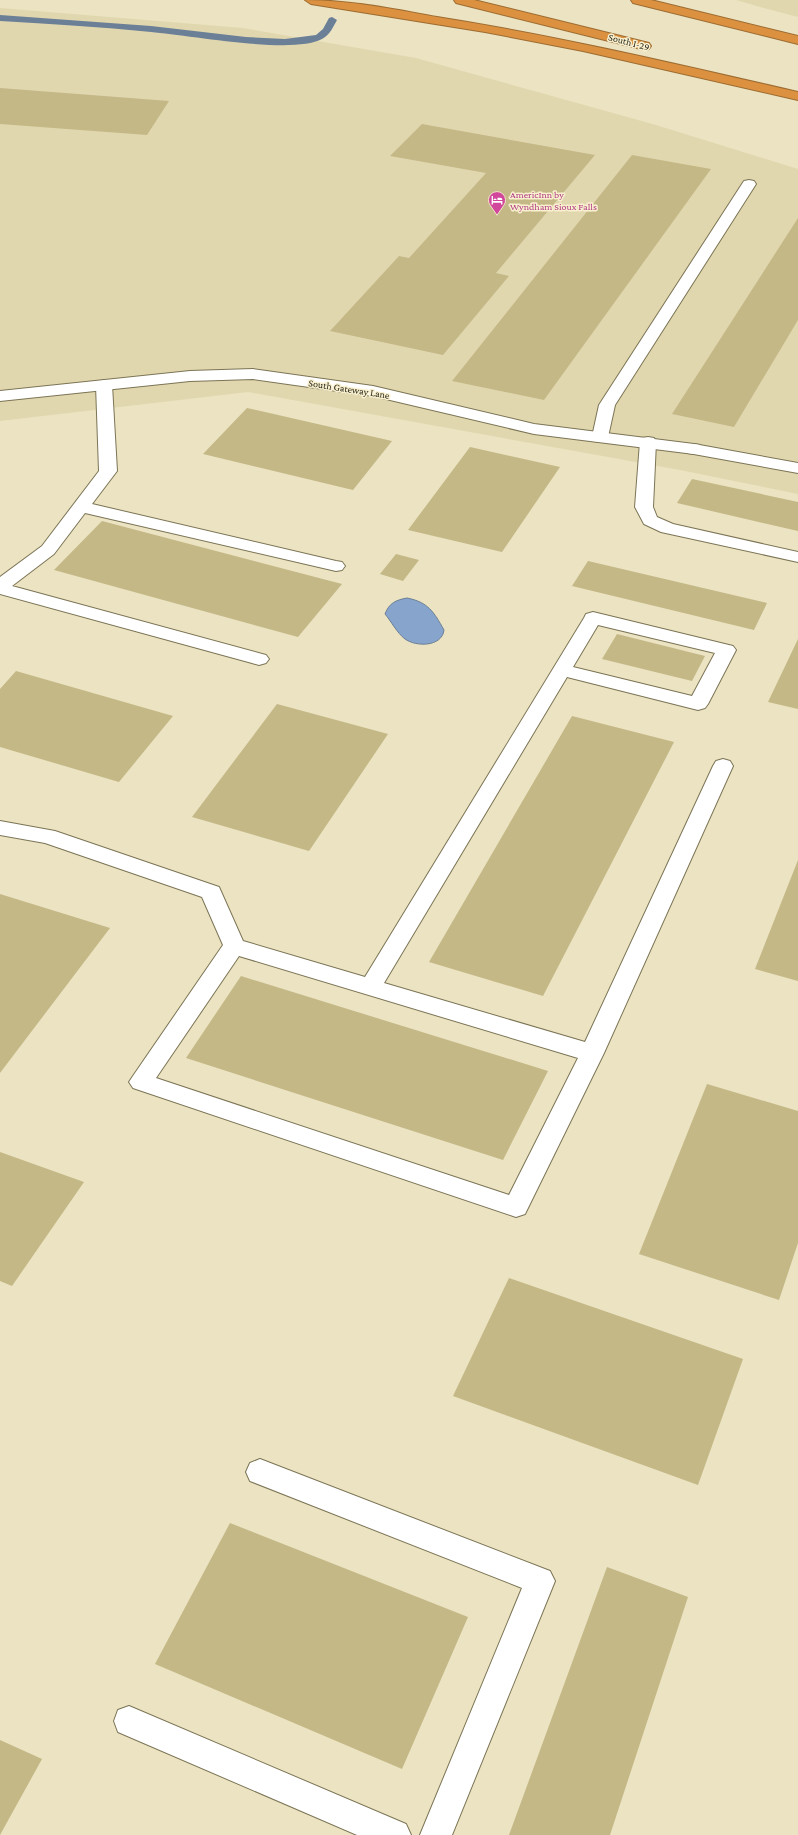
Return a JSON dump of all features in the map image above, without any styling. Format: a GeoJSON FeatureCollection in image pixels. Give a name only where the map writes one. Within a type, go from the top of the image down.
{"type":"FeatureCollection","features":[{"type":"Feature","properties":{"kind":"highway"},"geometry":{"type":"LineString","coordinates":[[311,0],[385,11],[576,46],[798,96]]}},
{"type":"Feature","properties":{"kind":"highway","name":"South I-29"},"geometry":{"type":"LineString","coordinates":[[460,0],[657,50]]}},
{"type":"Feature","properties":{"kind":"highway"},"geometry":{"type":"LineString","coordinates":[[637,0],[798,40]]}},
{"type":"Feature","properties":{"kind":"highway"},"geometry":{"type":"LineString","coordinates":[[679,0],[798,35]]}},
{"type":"Feature","properties":{"kind":"highway"},"geometry":{"type":"LineString","coordinates":[[695,60],[798,89]]}},
{"type":"Feature","properties":{"kind":"street"},"geometry":{"type":"LineString","coordinates":[[600,436],[607,405],[749,184]]}},
{"type":"Feature","properties":{"kind":"street","name":"South Gateway Lane"},"geometry":{"type":"LineString","coordinates":[[0,396],[190,376],[253,374],[373,391],[534,429],[648,442],[798,468]]}},
{"type":"Feature","properties":{"kind":"street"},"geometry":{"type":"LineString","coordinates":[[0,587],[48,550],[108,471],[104,385]]}},
{"type":"Feature","properties":{"kind":"street"},"geometry":{"type":"LineString","coordinates":[[648,442],[644,507],[650,520],[667,528],[798,557]]}},
{"type":"Feature","properties":{"kind":"street"},"geometry":{"type":"LineString","coordinates":[[81,507],[336,566]]}},
{"type":"Feature","properties":{"kind":"street"},"geometry":{"type":"LineString","coordinates":[[0,587],[259,659]]}},
{"type":"Feature","properties":{"kind":"street"},"geometry":{"type":"LineString","coordinates":[[370,987],[593,618],[726,650],[698,704],[562,670]]}},
{"type":"Feature","properties":{"kind":"street"},"geometry":{"type":"LineString","coordinates":[[234,946],[141,1082],[516,1207],[592,1053],[723,766]]}},
{"type":"Feature","properties":{"kind":"street"},"geometry":{"type":"LineString","coordinates":[[0,828],[48,836],[211,892],[234,946]]}},
{"type":"Feature","properties":{"kind":"street"},"geometry":{"type":"LineString","coordinates":[[234,946],[592,1053]]}},
{"type":"Feature","properties":{"kind":"street"},"geometry":{"type":"LineString","coordinates":[[260,1472],[540,1581],[436,1835]]}},
{"type":"Feature","properties":{"kind":"street"},"geometry":{"type":"LineString","coordinates":[[129,1721],[395,1835]]}},
{"type":"Feature","properties":{"kind":"shaded area"},"geometry":{"type":"Polygon","coordinates":[[[736,0],[798,0],[798,17],[760,7],[736,0]]]}},
{"type":"Feature","properties":{"kind":"shaded area"},"geometry":{"type":"Polygon","coordinates":[[[0,8],[243,28],[416,58],[656,125],[798,169],[798,494],[680,470],[248,392],[0,421],[0,8]]]}},
{"type":"Feature","properties":{"kind":"water"},"geometry":{"type":"Polygon","coordinates":[[[407,598],[425,605],[437,618],[444,630],[439,640],[428,644],[410,642],[397,630],[385,614],[393,603],[407,598]]]}},
{"type":"Feature","properties":{"kind":"building"},"geometry":{"type":"Polygon","coordinates":[[[0,88],[169,101],[147,135],[0,124],[0,88]]]}},
{"type":"Feature","properties":{"kind":"building","name":"AmericInn by Wyndham Sioux Falls"},"geometry":{"type":"Polygon","coordinates":[[[422,124],[595,155],[496,273],[509,276],[443,355],[330,331],[399,256],[409,258],[486,173],[390,156],[422,124]]]}},
{"type":"Feature","properties":{"kind":"building"},"geometry":{"type":"Polygon","coordinates":[[[632,155],[711,169],[544,400],[452,381],[632,155]]]}},
{"type":"Feature","properties":{"kind":"building"},"geometry":{"type":"Polygon","coordinates":[[[798,218],[798,320],[734,427],[672,414],[798,218]]]}},
{"type":"Feature","properties":{"kind":"building"},"geometry":{"type":"Polygon","coordinates":[[[247,408],[392,441],[353,490],[203,454],[247,408]]]}},
{"type":"Feature","properties":{"kind":"building"},"geometry":{"type":"Polygon","coordinates":[[[470,447],[560,467],[502,552],[408,530],[470,447]]]}},
{"type":"Feature","properties":{"kind":"building"},"geometry":{"type":"Polygon","coordinates":[[[692,479],[798,502],[798,531],[677,503],[692,479]]]}},
{"type":"Feature","properties":{"kind":"building"},"geometry":{"type":"Polygon","coordinates":[[[102,521],[342,584],[298,637],[54,570],[102,521]]]}},
{"type":"Feature","properties":{"kind":"building"},"geometry":{"type":"Polygon","coordinates":[[[396,554],[419,560],[403,581],[380,574],[396,554]]]}},
{"type":"Feature","properties":{"kind":"building"},"geometry":{"type":"Polygon","coordinates":[[[588,561],[767,603],[754,630],[572,586],[588,561]]]}},
{"type":"Feature","properties":{"kind":"building"},"geometry":{"type":"Polygon","coordinates":[[[617,634],[705,656],[692,681],[602,659],[617,634]]]}},
{"type":"Feature","properties":{"kind":"building"},"geometry":{"type":"Polygon","coordinates":[[[798,639],[798,709],[768,702],[798,639]]]}},
{"type":"Feature","properties":{"kind":"building"},"geometry":{"type":"Polygon","coordinates":[[[16,671],[173,716],[119,782],[0,747],[0,689],[16,671]]]}},
{"type":"Feature","properties":{"kind":"building"},"geometry":{"type":"Polygon","coordinates":[[[277,704],[388,734],[309,851],[192,817],[277,704]]]}},
{"type":"Feature","properties":{"kind":"building"},"geometry":{"type":"Polygon","coordinates":[[[572,716],[674,742],[543,996],[429,962],[572,716]]]}},
{"type":"Feature","properties":{"kind":"building"},"geometry":{"type":"Polygon","coordinates":[[[798,860],[798,981],[755,969],[798,860]]]}},
{"type":"Feature","properties":{"kind":"building"},"geometry":{"type":"Polygon","coordinates":[[[0,894],[110,928],[0,1073],[0,894]]]}},
{"type":"Feature","properties":{"kind":"building"},"geometry":{"type":"Polygon","coordinates":[[[241,976],[548,1071],[503,1160],[186,1058],[241,976]]]}},
{"type":"Feature","properties":{"kind":"building"},"geometry":{"type":"Polygon","coordinates":[[[707,1084],[798,1111],[798,1243],[779,1300],[639,1254],[707,1084]]]}},
{"type":"Feature","properties":{"kind":"building"},"geometry":{"type":"Polygon","coordinates":[[[0,1152],[84,1182],[12,1286],[0,1281],[0,1152]]]}},
{"type":"Feature","properties":{"kind":"building"},"geometry":{"type":"Polygon","coordinates":[[[509,1278],[743,1359],[698,1485],[453,1396],[509,1278]]]}},
{"type":"Feature","properties":{"kind":"building"},"geometry":{"type":"Polygon","coordinates":[[[230,1523],[468,1617],[402,1769],[155,1664],[230,1523]]]}},
{"type":"Feature","properties":{"kind":"building"},"geometry":{"type":"Polygon","coordinates":[[[607,1567],[688,1597],[610,1835],[509,1835],[607,1567]]]}},
{"type":"Feature","properties":{"kind":"building"},"geometry":{"type":"Polygon","coordinates":[[[0,1740],[42,1759],[0,1835],[0,1740]]]}},
{"type":"Feature","properties":{"kind":"waterway"},"geometry":{"type":"LineString","coordinates":[[0,18],[151,29],[246,40],[285,42],[308,40],[319,37],[327,30],[332,20]]}},
{"type":"Feature","properties":{"kind":"place","name":"AmericInn by Wyndham Sioux Falls"},"geometry":{"type":"Point","coordinates":[497,215]}}]}
